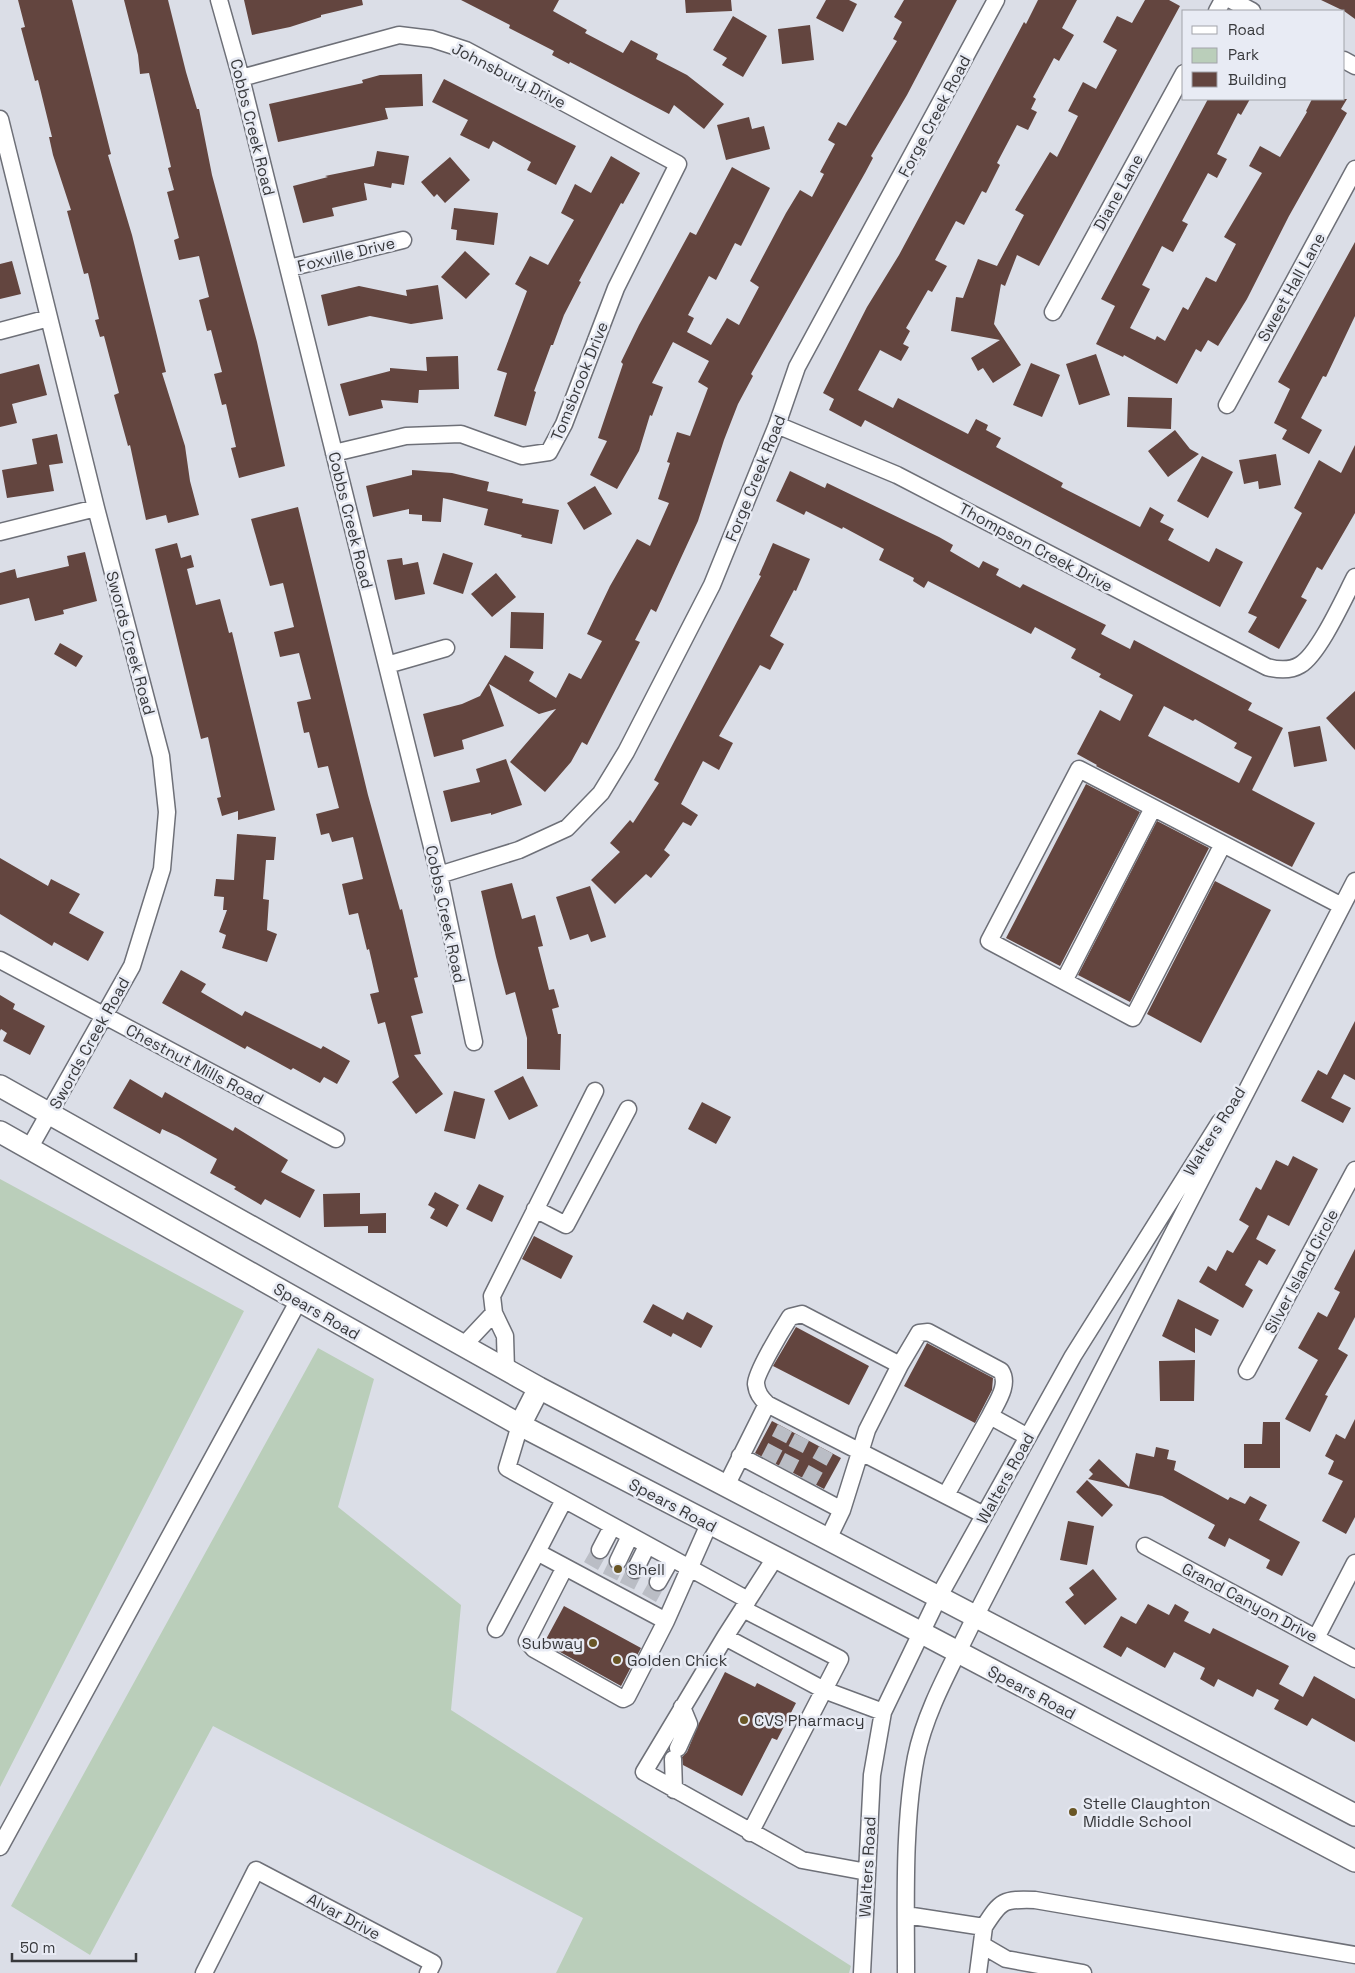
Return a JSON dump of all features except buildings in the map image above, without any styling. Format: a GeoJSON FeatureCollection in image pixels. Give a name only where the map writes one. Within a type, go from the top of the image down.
{"type":"FeatureCollection","features":[{"type":"Feature","properties":{"kind":"main road"},"geometry":{"type":"LineString","coordinates":[[0,1086],[539,1388],[1355,1815]]}},
{"type":"Feature","properties":{"kind":"main road","name":"Spears Road"},"geometry":{"type":"LineString","coordinates":[[0,1132],[30,1147],[520,1425],[920,1632],[1355,1861]]}},
{"type":"Feature","properties":{"kind":"main road"},"geometry":{"type":"LineString","coordinates":[[520,1425],[539,1388]]}},
{"type":"Feature","properties":{"kind":"street","name":"Cobbs Creek Road"},"geometry":{"type":"LineString","coordinates":[[219,0],[241,78],[289,268],[439,876],[474,1042]]}},
{"type":"Feature","properties":{"kind":"street","name":"Forge Creek Road"},"geometry":{"type":"LineString","coordinates":[[439,876],[519,850],[567,828],[601,793],[626,752],[712,585],[777,425],[797,367],[996,0]]}},
{"type":"Feature","properties":{"kind":"street"},"geometry":{"type":"LineString","coordinates":[[1231,0],[1250,10]]}},
{"type":"Feature","properties":{"kind":"street","name":"Johnsbury Drive"},"geometry":{"type":"LineString","coordinates":[[241,78],[399,35],[432,40],[466,50],[678,164]]}},
{"type":"Feature","properties":{"kind":"street","name":"Diane Lane"},"geometry":{"type":"LineString","coordinates":[[1053,312],[1182,76]]}},
{"type":"Feature","properties":{"kind":"street","name":"Swords Creek Road"},"geometry":{"type":"LineString","coordinates":[[1,125],[96,508],[161,756],[167,812],[165,850],[152,906],[132,966],[51,1113],[30,1147]]}},
{"type":"Feature","properties":{"kind":"street","name":"Tomsbrook Drive"},"geometry":{"type":"LineString","coordinates":[[334,453],[406,436],[461,434],[522,456],[549,452],[564,424],[616,288],[678,164]]}},
{"type":"Feature","properties":{"kind":"street","name":"Sweet Hall Lane"},"geometry":{"type":"LineString","coordinates":[[1227,405],[1355,169]]}},
{"type":"Feature","properties":{"kind":"street","name":"Foxville Drive"},"geometry":{"type":"LineString","coordinates":[[289,268],[403,240]]}},
{"type":"Feature","properties":{"kind":"street"},"geometry":{"type":"LineString","coordinates":[[0,331],[49,318]]}},
{"type":"Feature","properties":{"kind":"street","name":"Thompson Creek Drive"},"geometry":{"type":"LineString","coordinates":[[777,425],[897,475],[1267,667],[1284,670],[1292,668],[1307,660],[1313,654],[1355,577]]}},
{"type":"Feature","properties":{"kind":"street"},"geometry":{"type":"LineString","coordinates":[[0,532],[96,508]]}},
{"type":"Feature","properties":{"kind":"street"},"geometry":{"type":"LineString","coordinates":[[387,665],[446,648]]}},
{"type":"Feature","properties":{"kind":"street"},"geometry":{"type":"LineString","coordinates":[[1223,844],[1133,1018],[989,941],[1079,769],[1153,808],[1223,844],[1342,906]]}},
{"type":"Feature","properties":{"kind":"street"},"geometry":{"type":"LineString","coordinates":[[1064,981],[1153,808]]}},
{"type":"Feature","properties":{"kind":"street","name":"Walters Road"},"geometry":{"type":"LineString","coordinates":[[906,1973],[909,1819],[916,1756],[932,1707],[975,1617],[1355,881]]}},
{"type":"Feature","properties":{"kind":"street","name":"Chestnut Mills Road"},"geometry":{"type":"LineString","coordinates":[[0,960],[336,1139]]}},
{"type":"Feature","properties":{"kind":"street","name":"Walters Road"},"geometry":{"type":"LineString","coordinates":[[862,1973],[872,1775],[883,1712],[938,1598],[1073,1356],[1278,1029]]}},
{"type":"Feature","properties":{"kind":"street"},"geometry":{"type":"LineString","coordinates":[[506,1370],[505,1336],[494,1314],[492,1296],[534,1209],[595,1092]]}},
{"type":"Feature","properties":{"kind":"street"},"geometry":{"type":"LineString","coordinates":[[534,1209],[566,1225],[628,1109]]}},
{"type":"Feature","properties":{"kind":"street","name":"Silver Island Circle"},"geometry":{"type":"LineString","coordinates":[[1247,1371],[1355,1170]]}},
{"type":"Feature","properties":{"kind":"street"},"geometry":{"type":"LineString","coordinates":[[0,1847],[299,1300]]}},
{"type":"Feature","properties":{"kind":"street"},"geometry":{"type":"LineString","coordinates":[[462,1346],[494,1314]]}},
{"type":"Feature","properties":{"kind":"street"},"geometry":{"type":"LineString","coordinates":[[900,1365],[802,1314],[790,1317],[756,1382],[758,1394],[788,1422],[830,1443],[861,1451],[984,1515]]}},
{"type":"Feature","properties":{"kind":"street"},"geometry":{"type":"LineString","coordinates":[[828,1539],[842,1510],[867,1430],[900,1365],[919,1333],[928,1332],[1001,1372],[1005,1377],[1004,1384],[990,1416],[946,1495]]}},
{"type":"Feature","properties":{"kind":"street"},"geometry":{"type":"LineString","coordinates":[[726,1486],[767,1404]]}},
{"type":"Feature","properties":{"kind":"street"},"geometry":{"type":"LineString","coordinates":[[990,1416],[1028,1437]]}},
{"type":"Feature","properties":{"kind":"street"},"geometry":{"type":"LineString","coordinates":[[520,1425],[507,1468],[690,1569],[746,1605],[840,1659],[750,1833]]}},
{"type":"Feature","properties":{"kind":"street"},"geometry":{"type":"LineString","coordinates":[[740,1456],[766,1465],[842,1510]]}},
{"type":"Feature","properties":{"kind":"street"},"geometry":{"type":"LineString","coordinates":[[496,1629],[564,1500]]}},
{"type":"Feature","properties":{"kind":"street"},"geometry":{"type":"LineString","coordinates":[[565,1567],[527,1641],[534,1649],[623,1699],[627,1697],[666,1621],[709,1524]]}},
{"type":"Feature","properties":{"kind":"street"},"geometry":{"type":"LineString","coordinates":[[600,1550],[612,1526]]}},
{"type":"Feature","properties":{"kind":"street"},"geometry":{"type":"LineString","coordinates":[[618,1561],[630,1536]]}},
{"type":"Feature","properties":{"kind":"street"},"geometry":{"type":"LineString","coordinates":[[635,1570],[647,1546]]}},
{"type":"Feature","properties":{"kind":"street","name":"Grand Canyon Drive"},"geometry":{"type":"LineString","coordinates":[[1145,1546],[1355,1659]]}},
{"type":"Feature","properties":{"kind":"street"},"geometry":{"type":"LineString","coordinates":[[538,1552],[565,1567],[587,1572],[607,1582],[646,1604],[666,1621]]}},
{"type":"Feature","properties":{"kind":"street"},"geometry":{"type":"LineString","coordinates":[[775,1558],[644,1772],[750,1833],[802,1860],[867,1872]]}},
{"type":"Feature","properties":{"kind":"street"},"geometry":{"type":"LineString","coordinates":[[658,1582],[671,1559]]}},
{"type":"Feature","properties":{"kind":"street"},"geometry":{"type":"LineString","coordinates":[[1316,1638],[1355,1563]]}},
{"type":"Feature","properties":{"kind":"street"},"geometry":{"type":"LineString","coordinates":[[725,1637],[824,1690],[883,1712]]}},
{"type":"Feature","properties":{"kind":"street"},"geometry":{"type":"LineString","coordinates":[[674,1790],[675,1754],[690,1724],[682,1708]]}},
{"type":"Feature","properties":{"kind":"street","name":"Alvar Drive"},"geometry":{"type":"LineString","coordinates":[[204,1973],[256,1870],[431,1968]]}},
{"type":"Feature","properties":{"kind":"street"},"geometry":{"type":"LineString","coordinates":[[978,1973],[984,1927],[997,1907],[1011,1899],[1035,1900],[1355,1955]]}},
{"type":"Feature","properties":{"kind":"street"},"geometry":{"type":"LineString","coordinates":[[906,1915],[984,1927]]}},
{"type":"Feature","properties":{"kind":"street"},"geometry":{"type":"LineString","coordinates":[[982,1945],[1006,1959],[1083,1973]]}},
{"type":"Feature","properties":{"kind":"green space"},"geometry":{"type":"Polygon","coordinates":[[[0,1179],[244,1311],[0,1787],[0,1179]]]}},
{"type":"Feature","properties":{"kind":"green space"},"geometry":{"type":"Polygon","coordinates":[[[318,1348],[374,1379],[338,1507],[461,1605],[451,1710],[851,1966],[849,1973],[556,1973],[583,1918],[213,1726],[90,1955],[11,1906],[318,1348]]]}},
{"type":"Feature","properties":{"kind":"tunnel"},"geometry":{"type":"LineString","coordinates":[[768,1461],[785,1428]]}},
{"type":"Feature","properties":{"kind":"tunnel"},"geometry":{"type":"LineString","coordinates":[[785,1471],[802,1437]]}},
{"type":"Feature","properties":{"kind":"tunnel"},"geometry":{"type":"LineString","coordinates":[[808,1483],[826,1450]]}},
{"type":"Feature","properties":{"kind":"tunnel"},"geometry":{"type":"LineString","coordinates":[[591,1566],[600,1550]]}},
{"type":"Feature","properties":{"kind":"tunnel"},"geometry":{"type":"LineString","coordinates":[[610,1577],[618,1561]]}},
{"type":"Feature","properties":{"kind":"tunnel"},"geometry":{"type":"LineString","coordinates":[[627,1586],[635,1570]]}},
{"type":"Feature","properties":{"kind":"tunnel"},"geometry":{"type":"LineString","coordinates":[[649,1598],[658,1582]]}},
{"type":"Feature","properties":{"kind":"place","name":"Shell"},"geometry":{"type":"Point","coordinates":[618,1569]}},
{"type":"Feature","properties":{"kind":"place","name":"Subway"},"geometry":{"type":"Point","coordinates":[593,1643]}},
{"type":"Feature","properties":{"kind":"place","name":"Golden Chick"},"geometry":{"type":"Point","coordinates":[617,1660]}},
{"type":"Feature","properties":{"kind":"place","name":"CVS Pharmacy"},"geometry":{"type":"Point","coordinates":[744,1720]}},
{"type":"Feature","properties":{"kind":"place","name":"Stelle Claughton Middle School"},"geometry":{"type":"Point","coordinates":[1073,1812]}}]}
